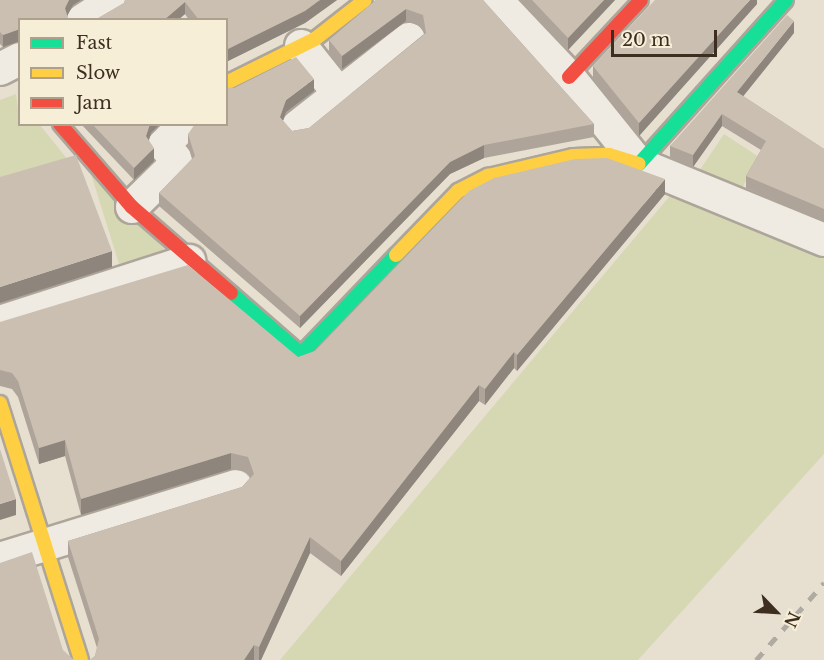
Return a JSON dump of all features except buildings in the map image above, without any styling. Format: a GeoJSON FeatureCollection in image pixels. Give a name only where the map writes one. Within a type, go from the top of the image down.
{"type":"FeatureCollection","features":[{"type":"Feature","properties":{"kind":"street"},"geometry":{"type":"LineString","coordinates":[[86,18],[114,0]]}},
{"type":"Feature","properties":{"kind":"street"},"geometry":{"type":"LineString","coordinates":[[228,82],[301,46],[365,0]]}},
{"type":"Feature","properties":{"kind":"street"},"geometry":{"type":"LineString","coordinates":[[496,0],[569,76],[639,164]]}},
{"type":"Feature","properties":{"kind":"street"},"geometry":{"type":"LineString","coordinates":[[569,76],[641,0]]}},
{"type":"Feature","properties":{"kind":"street"},"geometry":{"type":"LineString","coordinates":[[639,164],[786,0]]}},
{"type":"Feature","properties":{"kind":"street"},"geometry":{"type":"LineString","coordinates":[[298,126],[409,39]]}},
{"type":"Feature","properties":{"kind":"street"},"geometry":{"type":"LineString","coordinates":[[301,46],[340,95]]}},
{"type":"Feature","properties":{"kind":"street"},"geometry":{"type":"LineString","coordinates":[[62,126],[132,207],[189,261],[301,354],[458,191],[488,176],[573,156],[609,154],[639,164],[824,240]]}},
{"type":"Feature","properties":{"kind":"street"},"geometry":{"type":"LineString","coordinates":[[132,207],[178,162],[164,145],[182,126]]}},
{"type":"Feature","properties":{"kind":"street"},"geometry":{"type":"LineString","coordinates":[[0,322],[189,261]]}},
{"type":"Feature","properties":{"kind":"street"},"geometry":{"type":"LineString","coordinates":[[0,403],[81,660]]}},
{"type":"Feature","properties":{"kind":"street"},"geometry":{"type":"LineString","coordinates":[[0,559],[236,486]]}},
{"type":"Feature","properties":{"kind":"green space"},"geometry":{"type":"Polygon","coordinates":[[[16,94],[18,126],[41,126],[68,160],[0,183],[0,100],[16,94]]]}},
{"type":"Feature","properties":{"kind":"green space"},"geometry":{"type":"Polygon","coordinates":[[[724,134],[759,157],[741,190],[695,177],[724,134]]]}},
{"type":"Feature","properties":{"kind":"green space"},"geometry":{"type":"Polygon","coordinates":[[[91,174],[168,253],[119,264],[91,174]]]}},
{"type":"Feature","properties":{"kind":"green space"},"geometry":{"type":"Polygon","coordinates":[[[679,185],[824,244],[824,454],[638,660],[280,660],[679,185]]]}},
{"type":"Feature","properties":{"kind":"railway"},"geometry":{"type":"LineString","coordinates":[[756,660],[824,583]]}},
{"type":"Feature","properties":{"kind":"traffic: fast"},"geometry":{"type":"LineString","coordinates":[[639,164],[786,0]]}},
{"type":"Feature","properties":{"kind":"traffic: fast"},"geometry":{"type":"LineString","coordinates":[[231,293],[301,354],[396,255]]}},
{"type":"Feature","properties":{"kind":"traffic: slow"},"geometry":{"type":"LineString","coordinates":[[228,82],[315,39],[365,0]]}},
{"type":"Feature","properties":{"kind":"traffic: slow"},"geometry":{"type":"LineString","coordinates":[[396,255],[458,191],[488,176],[573,156],[609,155],[639,164]]}},
{"type":"Feature","properties":{"kind":"traffic: slow"},"geometry":{"type":"LineString","coordinates":[[0,403],[81,660]]}},
{"type":"Feature","properties":{"kind":"traffic: jam"},"geometry":{"type":"LineString","coordinates":[[569,77],[641,0]]}},
{"type":"Feature","properties":{"kind":"traffic: jam"},"geometry":{"type":"LineString","coordinates":[[62,126],[132,207],[231,293]]}}]}
